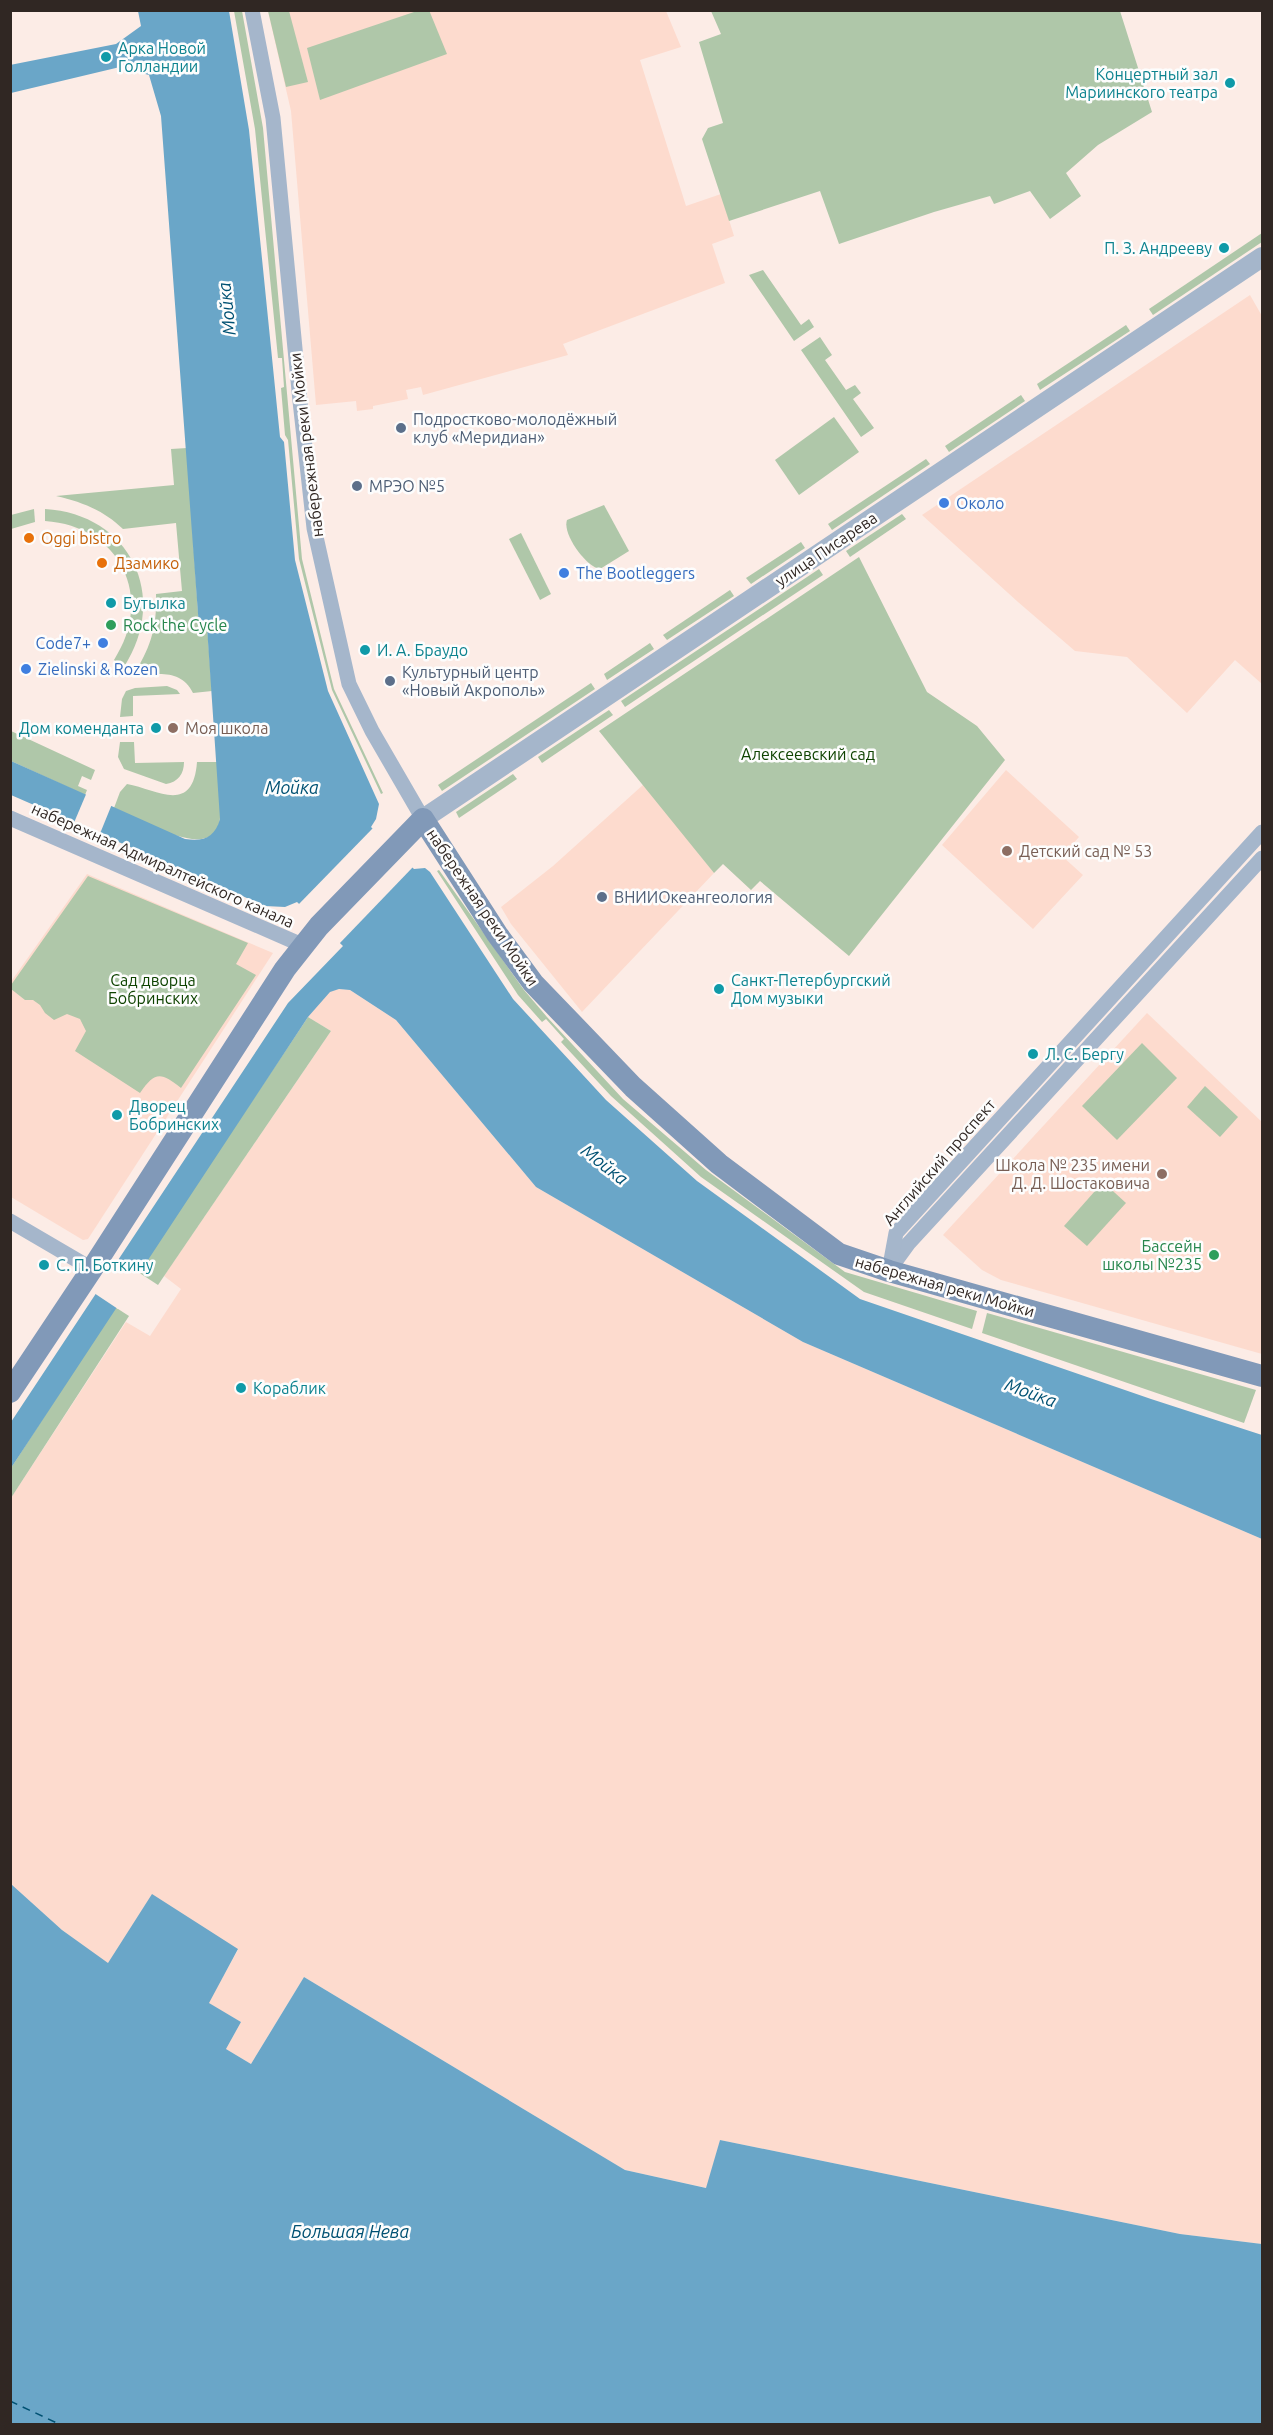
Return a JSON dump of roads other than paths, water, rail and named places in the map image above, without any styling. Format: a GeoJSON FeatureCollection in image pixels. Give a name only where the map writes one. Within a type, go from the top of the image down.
{"type":"FeatureCollection","features":[{"type":"Feature","properties":{"kind":"main road","name":"улица Писарева"},"geometry":{"type":"LineString","coordinates":[[10,1392],[93,1269],[302,945],[423,819]]}},
{"type":"Feature","properties":{"kind":"main road","name":"набережная реки Мойки"},"geometry":{"type":"LineString","coordinates":[[423,819],[486,918],[533,983],[633,1087],[719,1164],[839,1254],[889,1271],[1263,1376]]}},
{"type":"Feature","properties":{"kind":"street","name":"набережная реки Мойки"},"geometry":{"type":"LineString","coordinates":[[252,10],[273,118],[300,401],[314,528],[322,568],[349,684],[372,731],[423,819]]}},
{"type":"Feature","properties":{"kind":"street","name":"улица Писарева"},"geometry":{"type":"LineString","coordinates":[[423,819],[1263,257]]}},
{"type":"Feature","properties":{"kind":"street","name":"набережная Адмиралтейского канала"},"geometry":{"type":"LineString","coordinates":[[10,818],[302,945]]}},
{"type":"Feature","properties":{"kind":"street","name":"Английский проспект"},"geometry":{"type":"LineString","coordinates":[[889,1271],[896,1233],[1263,832]]}},
{"type":"Feature","properties":{"kind":"street","name":"Английский проспект"},"geometry":{"type":"LineString","coordinates":[[889,1271],[908,1244],[1263,858]]}},
{"type":"Feature","properties":{"kind":"street"},"geometry":{"type":"LineString","coordinates":[[10,1221],[93,1269]]}},
{"type":"Feature","properties":{"kind":"water","name":"Мойка"},"geometry":{"type":"Polygon","coordinates":[[[138,11],[229,11],[249,130],[280,437],[284,442],[295,560],[328,691],[379,804],[376,819],[371,827],[414,869],[425,868],[430,872],[513,999],[606,1100],[697,1181],[860,1299],[1262,1435],[1262,1539],[803,1342],[536,1187],[396,1020],[350,990],[339,989],[330,992],[308,1017],[11,1468],[11,1422],[288,1003],[343,946],[297,902],[285,907],[265,906],[11,795],[11,761],[185,839],[198,840],[208,837],[215,830],[220,819],[207,627],[199,627],[161,116],[149,75],[120,67],[11,93],[10,65],[116,44],[141,26],[138,11]]]}},
{"type":"Feature","properties":{"kind":"water","name":"Большая Нева"},"geometry":{"type":"Polygon","coordinates":[[[11,1884],[62,1930],[108,1963],[152,1894],[238,1949],[209,2003],[241,2022],[226,2049],[251,2064],[304,1977],[625,2170],[706,2188],[720,2140],[1180,2234],[1262,2244],[1262,2424],[11,2424],[11,1884]]]}},
{"type":"Feature","properties":{"kind":"place","name":"Арка Новой Голландии"},"geometry":{"type":"Point","coordinates":[106,57]}},
{"type":"Feature","properties":{"kind":"place","name":"Концертный зал Мариинского театра"},"geometry":{"type":"Point","coordinates":[1230,83]}},
{"type":"Feature","properties":{"kind":"place","name":"П. З. Андрееву"},"geometry":{"type":"Point","coordinates":[1224,248]}},
{"type":"Feature","properties":{"kind":"place","name":"Подростково-молодёжный клуб «Меридиан»"},"geometry":{"type":"Point","coordinates":[401,428]}},
{"type":"Feature","properties":{"kind":"place","name":"МРЭО №5"},"geometry":{"type":"Point","coordinates":[357,486]}},
{"type":"Feature","properties":{"kind":"place","name":"Около"},"geometry":{"type":"Point","coordinates":[944,503]}},
{"type":"Feature","properties":{"kind":"place","name":"Oggi bistro"},"geometry":{"type":"Point","coordinates":[29,538]}},
{"type":"Feature","properties":{"kind":"place","name":"Дзамико"},"geometry":{"type":"Point","coordinates":[102,563]}},
{"type":"Feature","properties":{"kind":"place","name":"The Bootleggers"},"geometry":{"type":"Point","coordinates":[564,573]}},
{"type":"Feature","properties":{"kind":"place","name":"Бутылка"},"geometry":{"type":"Point","coordinates":[111,603]}},
{"type":"Feature","properties":{"kind":"place","name":"Rock the Cycle"},"geometry":{"type":"Point","coordinates":[111,625]}},
{"type":"Feature","properties":{"kind":"place","name":"Code7+"},"geometry":{"type":"Point","coordinates":[103,643]}},
{"type":"Feature","properties":{"kind":"place","name":"И. А. Браудо"},"geometry":{"type":"Point","coordinates":[365,650]}},
{"type":"Feature","properties":{"kind":"place","name":"Zielinski & Rozen"},"geometry":{"type":"Point","coordinates":[26,669]}},
{"type":"Feature","properties":{"kind":"place","name":"Культурный центр «Новый Акрополь»"},"geometry":{"type":"Point","coordinates":[390,681]}},
{"type":"Feature","properties":{"kind":"place","name":"Дом коменданта"},"geometry":{"type":"Point","coordinates":[156,728]}},
{"type":"Feature","properties":{"kind":"place","name":"Моя школа"},"geometry":{"type":"Point","coordinates":[173,728]}},
{"type":"Feature","properties":{"kind":"place","name":"Детский сад № 53"},"geometry":{"type":"Point","coordinates":[1007,851]}},
{"type":"Feature","properties":{"kind":"place","name":"ВНИИОкеангеология"},"geometry":{"type":"Point","coordinates":[602,897]}},
{"type":"Feature","properties":{"kind":"place","name":"Санкт-Петербургский Дом музыки"},"geometry":{"type":"Point","coordinates":[719,989]}},
{"type":"Feature","properties":{"kind":"place","name":"Л. С. Бергу"},"geometry":{"type":"Point","coordinates":[1033,1054]}},
{"type":"Feature","properties":{"kind":"place","name":"Дворец Бобринских"},"geometry":{"type":"Point","coordinates":[117,1115]}},
{"type":"Feature","properties":{"kind":"place","name":"Школа № 235 имени Д. Д. Шостаковича"},"geometry":{"type":"Point","coordinates":[1162,1174]}},
{"type":"Feature","properties":{"kind":"place","name":"Бассейн школы №235"},"geometry":{"type":"Point","coordinates":[1214,1255]}},
{"type":"Feature","properties":{"kind":"place","name":"С. П. Боткину"},"geometry":{"type":"Point","coordinates":[44,1265]}},
{"type":"Feature","properties":{"kind":"place","name":"Кораблик"},"geometry":{"type":"Point","coordinates":[241,1388]}},
{"type":"Feature","properties":{"kind":"park label","name":"Алексеевский сад"},"geometry":{"type":"Point","coordinates":[808,754]}},
{"type":"Feature","properties":{"kind":"park label","name":"Сад дворца Бобринских"},"geometry":{"type":"Point","coordinates":[153,989]}}]}
